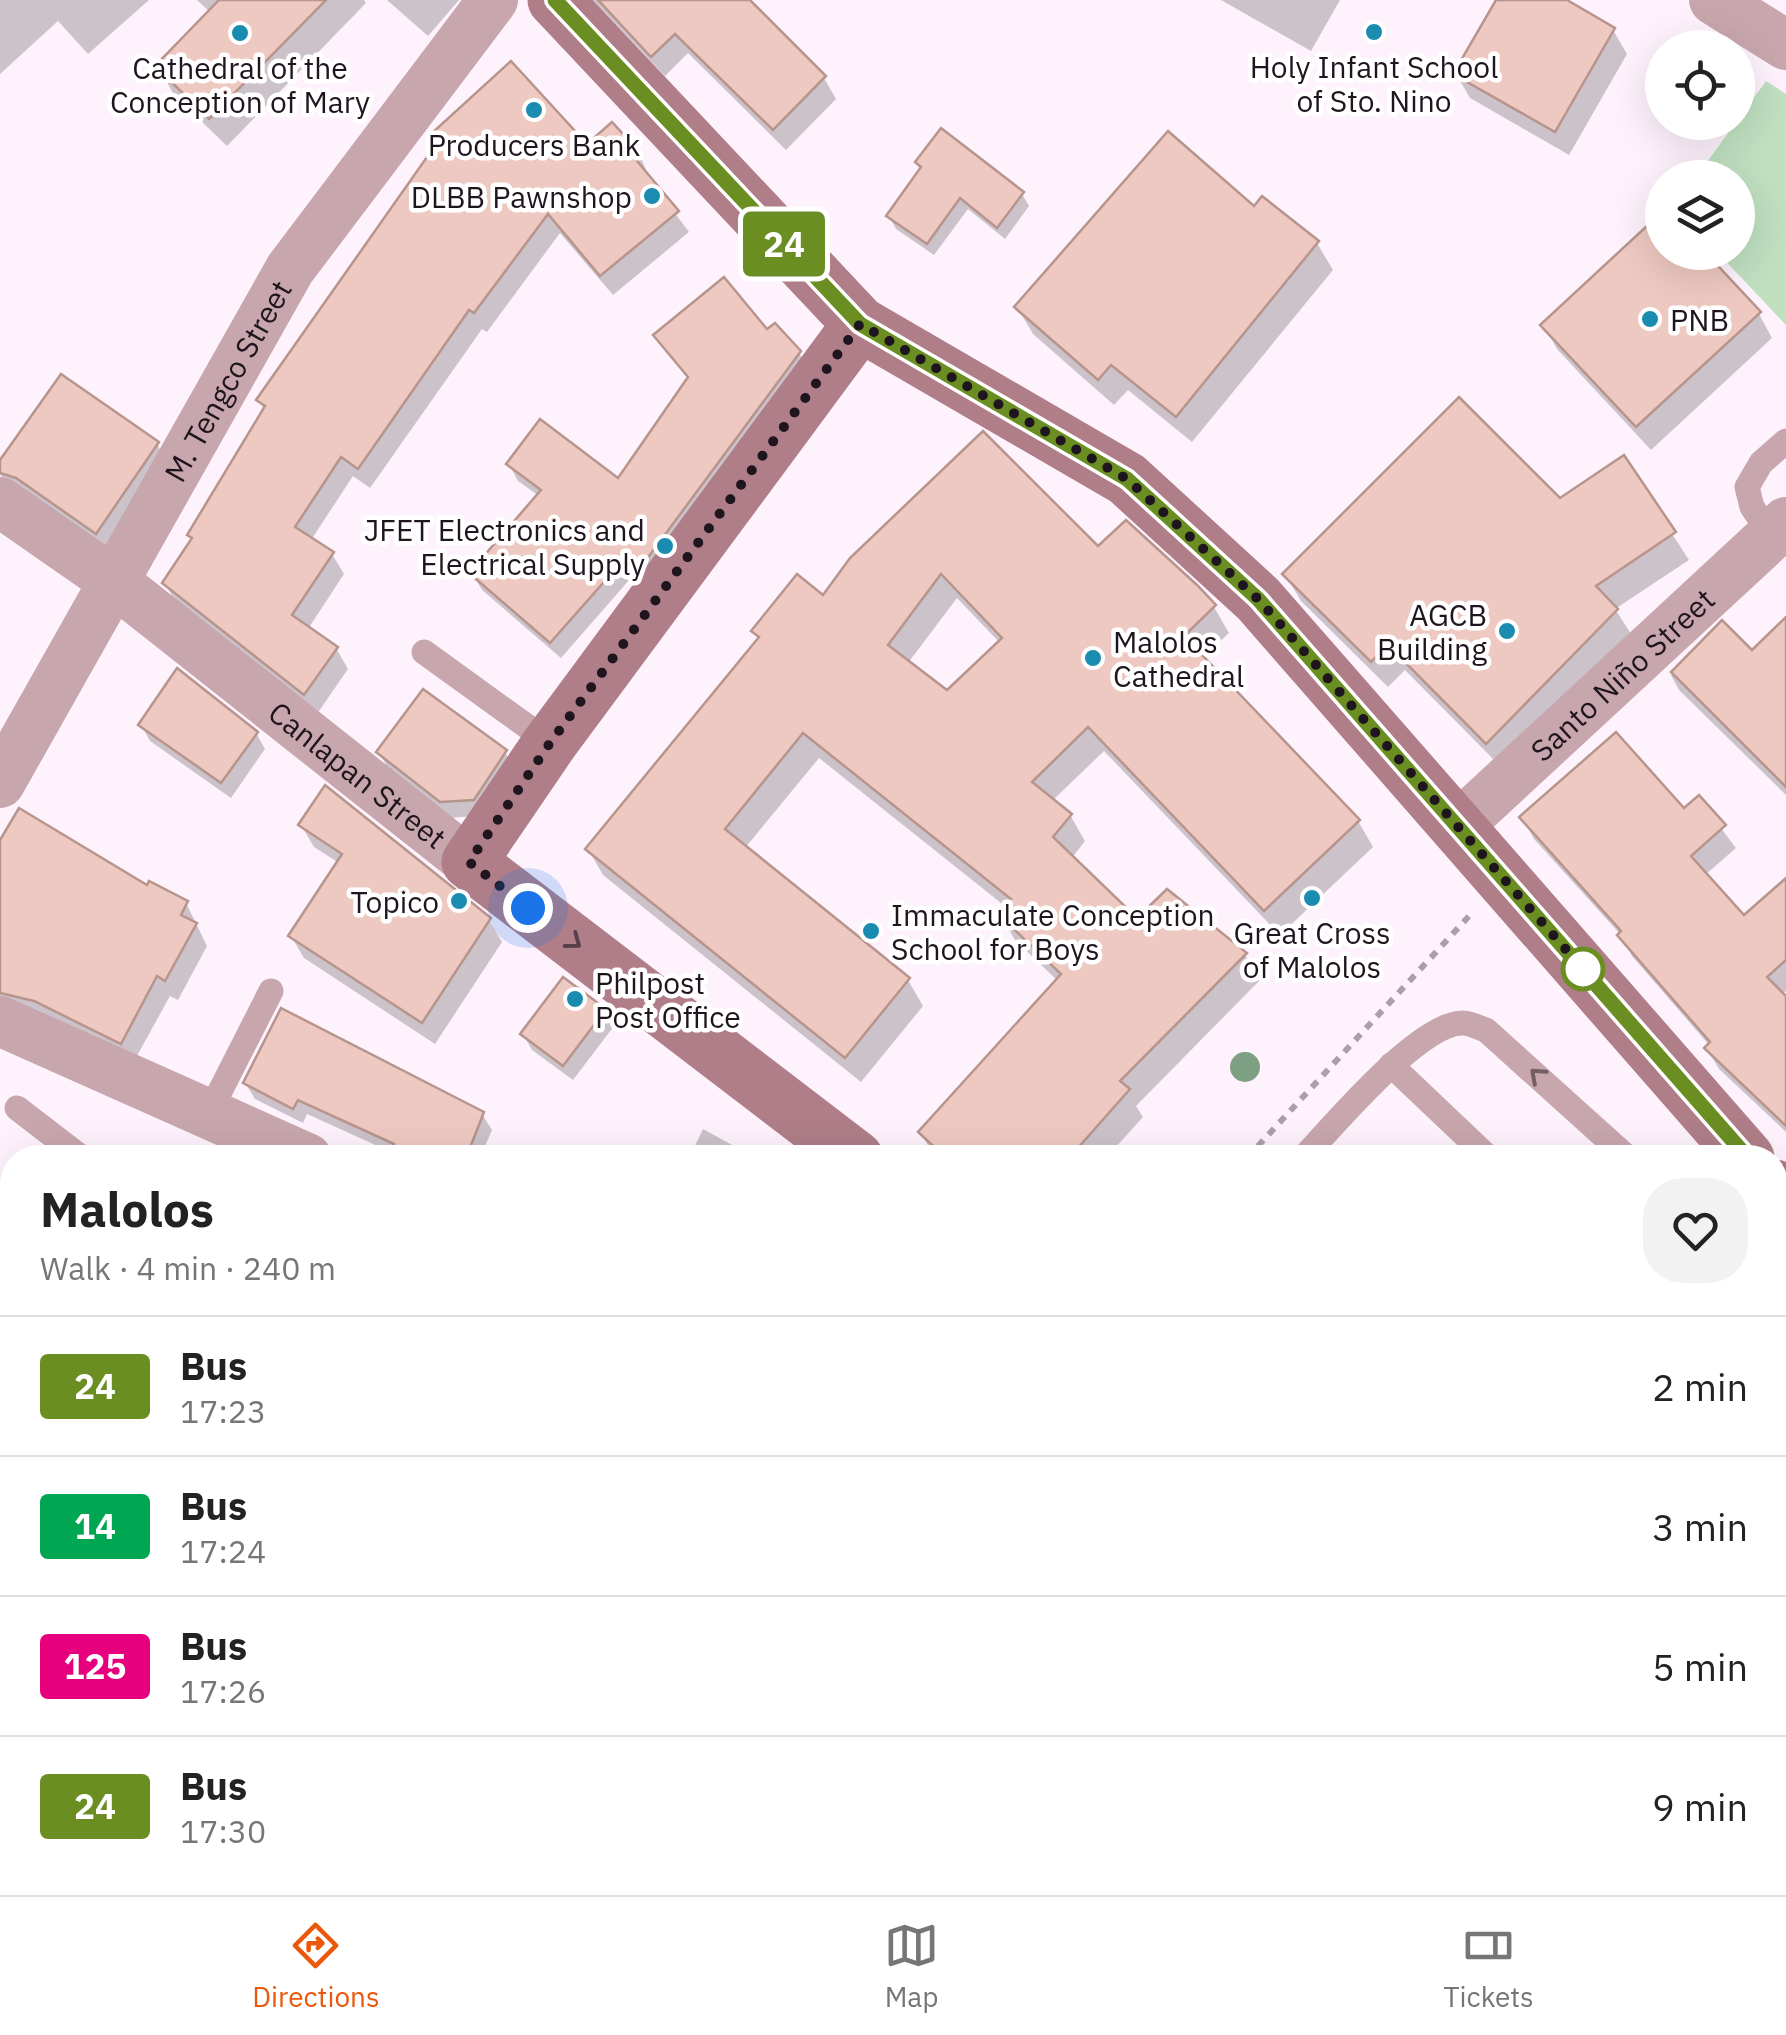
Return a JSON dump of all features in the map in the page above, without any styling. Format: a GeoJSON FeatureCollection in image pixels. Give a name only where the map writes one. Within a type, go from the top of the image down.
{"type":"FeatureCollection","features":[{"type":"Feature","properties":{"kind":"main road"},"geometry":{"type":"LineString","coordinates":[[555,0],[860,324],[1127,479],[1258,599],[1504,877],[1730,1145]]}},
{"type":"Feature","properties":{"kind":"main road"},"geometry":{"type":"LineString","coordinates":[[469,862],[550,743],[860,324]]}},
{"type":"Feature","properties":{"kind":"main road","name":"Canlapan Street"},"geometry":{"type":"LineString","coordinates":[[469,862],[839,1145]]}},
{"type":"Feature","properties":{"kind":"street","name":"M. Tengco Street"},"geometry":{"type":"LineString","coordinates":[[0,782],[290,269],[493,0]]}},
{"type":"Feature","properties":{"kind":"street"},"geometry":{"type":"LineString","coordinates":[[1714,0],[1786,45]]}},
{"type":"Feature","properties":{"kind":"street","name":"Canlapan Street"},"geometry":{"type":"LineString","coordinates":[[0,502],[112,580],[469,862]]}},
{"type":"Feature","properties":{"kind":"street","name":"Santo Niño Street"},"geometry":{"type":"LineString","coordinates":[[1459,825],[1779,528]]}},
{"type":"Feature","properties":{"kind":"street"},"geometry":{"type":"LineString","coordinates":[[0,1021],[278,1145]]}},
{"type":"Feature","properties":{"kind":"lane"},"geometry":{"type":"LineString","coordinates":[[1779,528],[1752,507],[1748,486],[1761,463],[1786,441]]}},
{"type":"Feature","properties":{"kind":"lane"},"geometry":{"type":"LineString","coordinates":[[424,652],[550,743]]}},
{"type":"Feature","properties":{"kind":"lane"},"geometry":{"type":"LineString","coordinates":[[208,1115],[272,991]]}},
{"type":"Feature","properties":{"kind":"lane"},"geometry":{"type":"LineString","coordinates":[[1324,1145],[1391,1065],[1428,1036],[1462,1022],[1486,1030],[1603,1145]]}},
{"type":"Feature","properties":{"kind":"lane"},"geometry":{"type":"LineString","coordinates":[[1391,1065],[1475,1145]]}},
{"type":"Feature","properties":{"kind":"lane"},"geometry":{"type":"LineString","coordinates":[[17,1108],[65,1145]]}},
{"type":"Feature","properties":{"kind":"path"},"geometry":{"type":"LineString","coordinates":[[1259,1145],[1504,877]]}},
{"type":"Feature","properties":{"kind":"green space"},"geometry":{"type":"Polygon","coordinates":[[[1766,81],[1786,94],[1786,325],[1734,270],[1755,270],[1755,160],[1708,160],[1723,140],[1755,140],[1755,96],[1766,81]]]}},
{"type":"Feature","properties":{"kind":"building","name":"Cathedral of the Conception of Mary"},"geometry":{"type":"Polygon","coordinates":[[[219,0],[326,0],[209,119],[155,66],[219,0]]]}},
{"type":"Feature","properties":{"kind":"building"},"geometry":{"type":"Polygon","coordinates":[[[598,0],[750,0],[826,76],[773,130],[675,34],[651,57],[598,0]]]}},
{"type":"Feature","properties":{"kind":"building"},"geometry":{"type":"Polygon","coordinates":[[[1496,0],[1567,0],[1615,28],[1555,132],[1453,74],[1496,0]]]}},
{"type":"Feature","properties":{"kind":"building"},"geometry":{"type":"Polygon","coordinates":[[[511,61],[587,144],[612,122],[643,156],[637,161],[679,211],[600,276],[548,214],[474,313],[469,310],[358,469],[341,457],[295,527],[334,552],[292,615],[338,647],[304,695],[162,583],[192,538],[187,535],[265,406],[256,400],[439,140],[432,133],[511,61]]]}},
{"type":"Feature","properties":{"kind":"building"},"geometry":{"type":"Polygon","coordinates":[[[941,128],[1024,192],[997,228],[960,198],[927,244],[886,216],[921,167],[915,162],[941,128]]]}},
{"type":"Feature","properties":{"kind":"building"},"geometry":{"type":"Polygon","coordinates":[[[1168,131],[1254,206],[1262,196],[1319,241],[1176,417],[1111,365],[1098,380],[1014,307],[1168,131]]]}},
{"type":"Feature","properties":{"kind":"building","name":"PNB"},"geometry":{"type":"Polygon","coordinates":[[[1645,228],[1645,270],[1722,270],[1761,312],[1636,427],[1540,325],[1645,228]]]}},
{"type":"Feature","properties":{"kind":"building"},"geometry":{"type":"Polygon","coordinates":[[[724,277],[767,329],[775,323],[801,351],[641,567],[627,556],[550,643],[469,573],[541,490],[506,464],[540,419],[618,478],[688,377],[653,335],[724,277]]]}},
{"type":"Feature","properties":{"kind":"building"},"geometry":{"type":"Polygon","coordinates":[[[61,374],[159,442],[96,534],[16,478],[0,473],[0,460],[61,374]]]}},
{"type":"Feature","properties":{"kind":"building"},"geometry":{"type":"Polygon","coordinates":[[[1459,397],[1560,498],[1624,455],[1676,532],[1596,586],[1618,609],[1486,744],[1388,645],[1371,662],[1282,574],[1459,397]]]}},
{"type":"Feature","properties":{"kind":"building"},"geometry":{"type":"Polygon","coordinates":[[[983,431],[1098,546],[1126,520],[1197,585],[1216,605],[1184,636],[1360,820],[1264,911],[1088,727],[1032,782],[1072,814],[1053,837],[1137,918],[1167,889],[1247,953],[1120,1081],[1130,1089],[1080,1145],[932,1145],[918,1132],[1061,974],[997,913],[1011,899],[803,733],[725,829],[910,978],[845,1058],[585,849],[759,637],[751,631],[797,574],[823,595],[850,558],[983,431]],[[941,574],[888,645],[947,690],[1002,638],[941,574]]]}},
{"type":"Feature","properties":{"kind":"building"},"geometry":{"type":"Polygon","coordinates":[[[1786,617],[1786,787],[1671,672],[1722,620],[1752,650],[1786,617]]]}},
{"type":"Feature","properties":{"kind":"building"},"geometry":{"type":"Polygon","coordinates":[[[177,668],[258,732],[221,783],[138,725],[177,668]]]}},
{"type":"Feature","properties":{"kind":"building"},"geometry":{"type":"Polygon","coordinates":[[[423,689],[507,750],[474,800],[440,802],[376,752],[423,689]]]}},
{"type":"Feature","properties":{"kind":"building"},"geometry":{"type":"Polygon","coordinates":[[[1616,732],[1684,808],[1699,795],[1726,825],[1691,856],[1744,915],[1786,878],[1786,960],[1767,977],[1786,996],[1786,1126],[1704,1048],[1710,1042],[1617,935],[1621,931],[1519,817],[1616,732]]]}},
{"type":"Feature","properties":{"kind":"building"},"geometry":{"type":"Polygon","coordinates":[[[325,785],[491,918],[422,1023],[288,936],[342,854],[298,825],[325,785]]]}},
{"type":"Feature","properties":{"kind":"building"},"geometry":{"type":"Polygon","coordinates":[[[19,808],[147,885],[149,881],[188,901],[181,915],[197,923],[165,981],[157,976],[121,1044],[34,1001],[0,993],[0,840],[19,808]]]}},
{"type":"Feature","properties":{"kind":"building"},"geometry":{"type":"Polygon","coordinates":[[[563,977],[606,1009],[563,1066],[520,1034],[563,977]]]}},
{"type":"Feature","properties":{"kind":"building"},"geometry":{"type":"Polygon","coordinates":[[[281,1008],[484,1112],[471,1145],[394,1145],[298,1100],[293,1109],[243,1083],[281,1008]]]}},
{"type":"Feature","properties":{"kind":"bus line","name":"24"},"geometry":{"type":"LineString","coordinates":[[555,0],[860,324],[1127,479],[1258,599],[1737,1145]]}},
{"type":"Feature","properties":{"kind":"place","name":"Holy Infant School of Sto. Nino"},"geometry":{"type":"Point","coordinates":[1374,32]}},
{"type":"Feature","properties":{"kind":"place","name":"Cathedral of the Conception of Mary"},"geometry":{"type":"Point","coordinates":[240,33]}},
{"type":"Feature","properties":{"kind":"place","name":"Producers Bank"},"geometry":{"type":"Point","coordinates":[534,110]}},
{"type":"Feature","properties":{"kind":"place","name":"DLBB Pawnshop"},"geometry":{"type":"Point","coordinates":[652,196]}},
{"type":"Feature","properties":{"kind":"place","name":"PNB"},"geometry":{"type":"Point","coordinates":[1650,319]}},
{"type":"Feature","properties":{"kind":"place","name":"JFET Electronics and Electrical Supply"},"geometry":{"type":"Point","coordinates":[665,546]}},
{"type":"Feature","properties":{"kind":"place","name":"AGCB Building"},"geometry":{"type":"Point","coordinates":[1507,631]}},
{"type":"Feature","properties":{"kind":"place","name":"Malolos Cathedral"},"geometry":{"type":"Point","coordinates":[1093,658]}},
{"type":"Feature","properties":{"kind":"place","name":"Great Cross of Malolos"},"geometry":{"type":"Point","coordinates":[1312,898]}},
{"type":"Feature","properties":{"kind":"place","name":"Topico"},"geometry":{"type":"Point","coordinates":[459,901]}},
{"type":"Feature","properties":{"kind":"place","name":"Immaculate Conception School for Boys"},"geometry":{"type":"Point","coordinates":[871,931]}},
{"type":"Feature","properties":{"kind":"place","name":"Philpost Post Office"},"geometry":{"type":"Point","coordinates":[575,999]}},
{"type":"Feature","properties":{"kind":"route"},"geometry":{"type":"LineString","coordinates":[[528,908],[469,862],[550,743],[860,324],[1127,479],[1258,599],[1583,969]]}}]}
